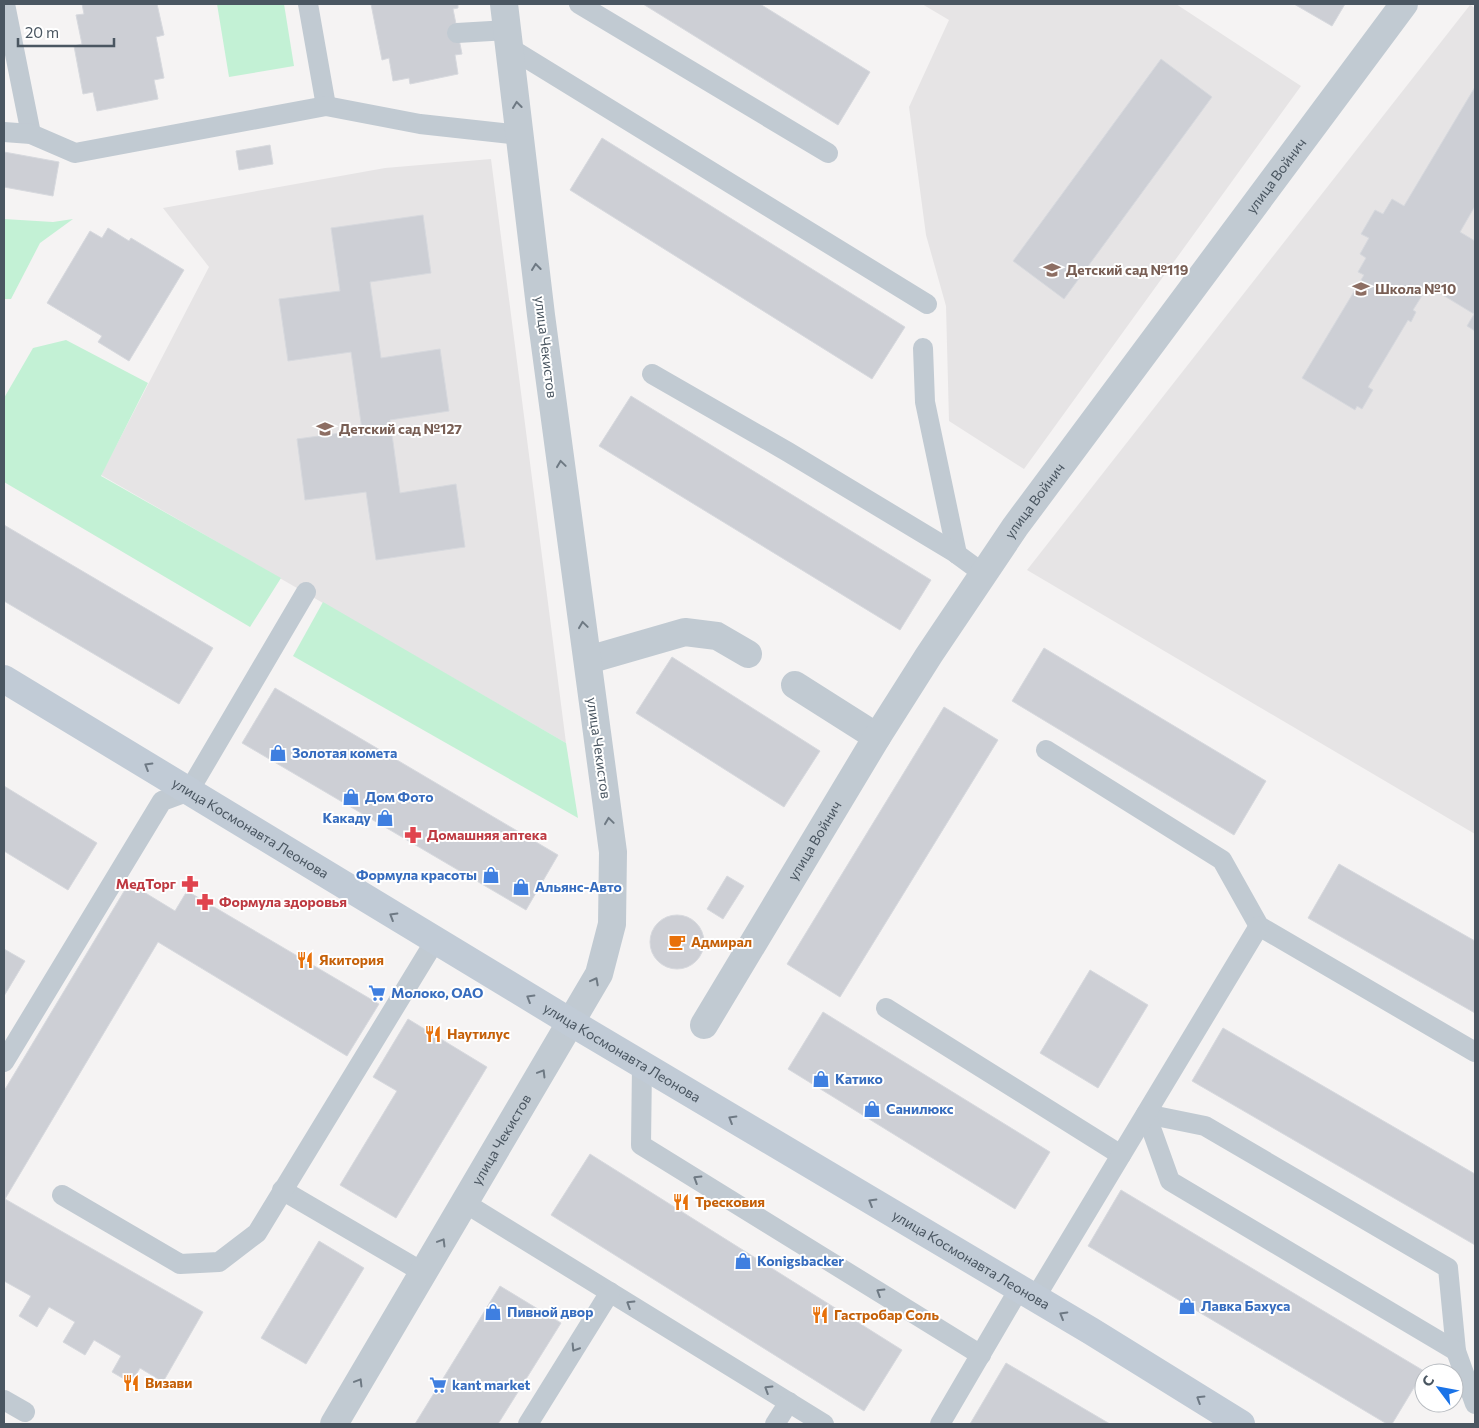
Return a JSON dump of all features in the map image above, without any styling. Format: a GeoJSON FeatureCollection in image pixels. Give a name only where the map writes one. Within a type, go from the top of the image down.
{"type":"FeatureCollection","features":[{"type":"Feature","properties":{"kind":"main road","name":"улица Космонавта Леонова"},"geometry":{"type":"LineString","coordinates":[[4,680],[435,941],[1027,1294],[1241,1424]]}},
{"type":"Feature","properties":{"kind":"street","name":"улица Чекистов"},"geometry":{"type":"LineString","coordinates":[[334,1424],[572,1023],[599,974],[612,924],[613,852],[541,315],[504,4]]}},
{"type":"Feature","properties":{"kind":"street","name":"улица Войнич"},"geometry":{"type":"LineString","coordinates":[[704,1024],[877,737],[1016,527],[1404,4]]}},
{"type":"Feature","properties":{"kind":"street"},"geometry":{"type":"LineString","coordinates":[[588,660],[684,632],[717,636],[748,654]]}},
{"type":"Feature","properties":{"kind":"street"},"geometry":{"type":"LineString","coordinates":[[795,685],[877,737]]}},
{"type":"Feature","properties":{"kind":"lane"},"geometry":{"type":"LineString","coordinates":[[5,4],[31,134]]}},
{"type":"Feature","properties":{"kind":"lane"},"geometry":{"type":"LineString","coordinates":[[308,4],[326,106]]}},
{"type":"Feature","properties":{"kind":"lane"},"geometry":{"type":"LineString","coordinates":[[579,4],[828,153]]}},
{"type":"Feature","properties":{"kind":"lane"},"geometry":{"type":"LineString","coordinates":[[457,33],[509,39],[927,304]]}},
{"type":"Feature","properties":{"kind":"lane"},"geometry":{"type":"LineString","coordinates":[[4,132],[31,134],[75,152],[326,106],[420,124],[520,135]]}},
{"type":"Feature","properties":{"kind":"lane"},"geometry":{"type":"LineString","coordinates":[[923,348],[925,402],[957,554]]}},
{"type":"Feature","properties":{"kind":"lane"},"geometry":{"type":"LineString","coordinates":[[652,374],[957,554],[984,574]]}},
{"type":"Feature","properties":{"kind":"lane"},"geometry":{"type":"LineString","coordinates":[[7,1050],[162,802],[190,791],[306,592]]}},
{"type":"Feature","properties":{"kind":"lane"},"geometry":{"type":"LineString","coordinates":[[1046,750],[1222,860],[1259,926],[1475,1052]]}},
{"type":"Feature","properties":{"kind":"lane"},"geometry":{"type":"LineString","coordinates":[[940,1424],[981,1355],[1027,1294],[1121,1155],[1259,926]]}},
{"type":"Feature","properties":{"kind":"lane"},"geometry":{"type":"LineString","coordinates":[[62,1195],[180,1264],[219,1262],[257,1233],[435,941]]}},
{"type":"Feature","properties":{"kind":"lane"},"geometry":{"type":"LineString","coordinates":[[886,1008],[1121,1155]]}},
{"type":"Feature","properties":{"kind":"lane"},"geometry":{"type":"LineString","coordinates":[[642,1065],[641,1145],[981,1355]]}},
{"type":"Feature","properties":{"kind":"lane"},"geometry":{"type":"LineString","coordinates":[[1146,1114],[1170,1181],[1456,1351]]}},
{"type":"Feature","properties":{"kind":"lane"},"geometry":{"type":"LineString","coordinates":[[1146,1114],[1205,1126],[1448,1268],[1456,1351],[1475,1404]]}},
{"type":"Feature","properties":{"kind":"lane"},"geometry":{"type":"LineString","coordinates":[[282,1190],[424,1273]]}},
{"type":"Feature","properties":{"kind":"lane"},"geometry":{"type":"LineString","coordinates":[[465,1202],[824,1424]]}},
{"type":"Feature","properties":{"kind":"lane"},"geometry":{"type":"LineString","coordinates":[[528,1424],[610,1292]]}},
{"type":"Feature","properties":{"kind":"lane"},"geometry":{"type":"LineString","coordinates":[[4,1400],[25,1412]]}},
{"type":"Feature","properties":{"kind":"lane"},"geometry":{"type":"LineString","coordinates":[[775,1424],[789,1402]]}},
{"type":"Feature","properties":{"kind":"shaded area","name":"Детский сад №119"},"geometry":{"type":"Polygon","coordinates":[[[922,4],[1176,4],[1301,86],[1024,469],[949,421],[946,306],[926,235],[909,107],[949,20],[922,4]]]}},
{"type":"Feature","properties":{"kind":"shaded area","name":"Школа №10"},"geometry":{"type":"Polygon","coordinates":[[[1470,5],[1475,8],[1475,834],[1027,570],[1470,5]]]}},
{"type":"Feature","properties":{"kind":"shaded area","name":"Детский сад №127"},"geometry":{"type":"Polygon","coordinates":[[[491,159],[566,743],[101,475],[209,267],[163,208],[385,168],[491,159]]]}},
{"type":"Feature","properties":{"kind":"green space"},"geometry":{"type":"Polygon","coordinates":[[[217,4],[284,4],[294,66],[229,77],[217,4]]]}},
{"type":"Feature","properties":{"kind":"green space"},"geometry":{"type":"Polygon","coordinates":[[[4,219],[53,222],[73,219],[40,243],[11,299],[4,299],[4,219]]]}},
{"type":"Feature","properties":{"kind":"green space"},"geometry":{"type":"Polygon","coordinates":[[[66,340],[148,383],[101,476],[281,578],[250,627],[4,482],[4,398],[33,348],[66,340]]]}},
{"type":"Feature","properties":{"kind":"green space"},"geometry":{"type":"Polygon","coordinates":[[[323,602],[566,743],[578,818],[293,656],[323,602]]]}},
{"type":"Feature","properties":{"kind":"building"},"geometry":{"type":"Polygon","coordinates":[[[82,4],[157,4],[164,35],[156,37],[164,78],[154,80],[158,99],[97,111],[93,92],[83,94],[74,46],[82,44],[76,15],[84,14],[82,4]]]}},
{"type":"Feature","properties":{"kind":"building"},"geometry":{"type":"Polygon","coordinates":[[[371,4],[458,4],[458,8],[453,9],[462,54],[455,55],[458,74],[410,84],[409,78],[393,81],[389,58],[382,60],[371,4]]]}},
{"type":"Feature","properties":{"kind":"building"},"geometry":{"type":"Polygon","coordinates":[[[643,4],[760,4],[870,72],[838,125],[643,4]]]}},
{"type":"Feature","properties":{"kind":"building"},"geometry":{"type":"Polygon","coordinates":[[[1294,4],[1345,4],[1332,26],[1294,4]]]}},
{"type":"Feature","properties":{"kind":"building"},"geometry":{"type":"Polygon","coordinates":[[[1161,59],[1212,97],[1064,299],[1013,261],[1161,59]]]}},
{"type":"Feature","properties":{"kind":"building"},"geometry":{"type":"Polygon","coordinates":[[[1475,87],[1475,206],[1460,232],[1475,241],[1475,331],[1467,326],[1474,314],[1428,286],[1413,310],[1416,312],[1411,322],[1408,320],[1368,387],[1373,390],[1362,409],[1357,406],[1355,410],[1302,378],[1364,275],[1358,272],[1366,258],[1360,254],[1369,238],[1361,234],[1375,210],[1383,214],[1392,199],[1404,206],[1475,87]]]}},
{"type":"Feature","properties":{"kind":"building"},"geometry":{"type":"Polygon","coordinates":[[[602,138],[905,327],[872,379],[570,190],[602,138]]]}},
{"type":"Feature","properties":{"kind":"building"},"geometry":{"type":"Polygon","coordinates":[[[270,145],[273,164],[239,170],[236,151],[270,145]]]}},
{"type":"Feature","properties":{"kind":"building"},"geometry":{"type":"Polygon","coordinates":[[[4,152],[59,162],[53,196],[4,187],[4,152]]]}},
{"type":"Feature","properties":{"kind":"building"},"geometry":{"type":"Polygon","coordinates":[[[423,215],[431,273],[370,282],[381,358],[440,349],[449,411],[390,420],[400,493],[456,484],[465,547],[376,560],[366,492],[305,500],[297,439],[362,430],[351,352],[288,361],[279,299],[340,291],[331,228],[423,215]]]}},
{"type":"Feature","properties":{"kind":"building"},"geometry":{"type":"Polygon","coordinates":[[[108,228],[129,241],[131,238],[184,270],[129,361],[98,342],[102,336],[47,303],[90,231],[102,238],[108,228]]]}},
{"type":"Feature","properties":{"kind":"building"},"geometry":{"type":"Polygon","coordinates":[[[631,396],[931,580],[900,630],[599,446],[631,396]]]}},
{"type":"Feature","properties":{"kind":"building"},"geometry":{"type":"Polygon","coordinates":[[[4,525],[213,648],[179,704],[4,601],[4,525]]]}},
{"type":"Feature","properties":{"kind":"building"},"geometry":{"type":"Polygon","coordinates":[[[1044,648],[1266,781],[1234,835],[1012,701],[1044,648]]]}},
{"type":"Feature","properties":{"kind":"building"},"geometry":{"type":"Polygon","coordinates":[[[672,657],[820,751],[784,807],[636,713],[672,657]]]}},
{"type":"Feature","properties":{"kind":"building"},"geometry":{"type":"Polygon","coordinates":[[[275,688],[558,855],[526,910],[242,743],[275,688]]]}},
{"type":"Feature","properties":{"kind":"building"},"geometry":{"type":"Polygon","coordinates":[[[944,707],[998,740],[840,997],[787,964],[944,707]]]}},
{"type":"Feature","properties":{"kind":"building"},"geometry":{"type":"Polygon","coordinates":[[[4,786],[97,843],[68,890],[4,851],[4,786]]]}},
{"type":"Feature","properties":{"kind":"building"},"geometry":{"type":"Polygon","coordinates":[[[1339,864],[1475,941],[1475,1013],[1308,918],[1339,864]]]}},
{"type":"Feature","properties":{"kind":"building"},"geometry":{"type":"Polygon","coordinates":[[[727,876],[744,886],[723,919],[707,909],[727,876]]]}},
{"type":"Feature","properties":{"kind":"building"},"geometry":{"type":"Polygon","coordinates":[[[129,883],[175,911],[187,891],[379,1004],[347,1056],[158,942],[5,1199],[4,1091],[129,883]]]}},
{"type":"Feature","properties":{"kind":"building","name":"Адмирал"},"geometry":{"type":"Polygon","coordinates":[[[677,915],[687,917],[696,923],[702,932],[704,942],[702,952],[696,961],[687,967],[677,969],[667,967],[658,961],[652,952],[650,942],[652,932],[658,923],[667,917],[677,915]]]}},
{"type":"Feature","properties":{"kind":"building"},"geometry":{"type":"Polygon","coordinates":[[[4,949],[25,961],[4,996],[4,949]]]}},
{"type":"Feature","properties":{"kind":"building"},"geometry":{"type":"Polygon","coordinates":[[[1090,970],[1148,1005],[1098,1088],[1040,1053],[1090,970]]]}},
{"type":"Feature","properties":{"kind":"building"},"geometry":{"type":"Polygon","coordinates":[[[823,1012],[1050,1152],[1015,1209],[788,1069],[823,1012]]]}},
{"type":"Feature","properties":{"kind":"building"},"geometry":{"type":"Polygon","coordinates":[[[408,1019],[487,1067],[396,1218],[340,1185],[397,1091],[373,1077],[408,1019]]]}},
{"type":"Feature","properties":{"kind":"building"},"geometry":{"type":"Polygon","coordinates":[[[1223,1028],[1475,1174],[1475,1245],[1192,1081],[1223,1028]]]}},
{"type":"Feature","properties":{"kind":"building"},"geometry":{"type":"Polygon","coordinates":[[[590,1154],[902,1350],[864,1411],[551,1215],[590,1154]]]}},
{"type":"Feature","properties":{"kind":"building"},"geometry":{"type":"Polygon","coordinates":[[[1121,1190],[1414,1365],[1414,1388],[1392,1424],[1387,1424],[1088,1246],[1121,1190]]]}},
{"type":"Feature","properties":{"kind":"building"},"geometry":{"type":"Polygon","coordinates":[[[5,1199],[203,1312],[163,1382],[140,1368],[131,1383],[112,1372],[121,1356],[94,1340],[85,1355],[63,1342],[75,1322],[49,1307],[37,1327],[19,1316],[31,1296],[4,1281],[5,1199]]]}},
{"type":"Feature","properties":{"kind":"building"},"geometry":{"type":"Polygon","coordinates":[[[319,1241],[364,1268],[306,1364],[261,1338],[319,1241]]]}},
{"type":"Feature","properties":{"kind":"building"},"geometry":{"type":"Polygon","coordinates":[[[500,1286],[561,1323],[498,1424],[415,1424],[500,1286]]]}},
{"type":"Feature","properties":{"kind":"building"},"geometry":{"type":"Polygon","coordinates":[[[1006,1363],[1110,1424],[970,1424],[1006,1363]]]}},
{"type":"Feature","properties":{"kind":"place","name":"Детский сад №119"},"geometry":{"type":"Point","coordinates":[1052,270]}},
{"type":"Feature","properties":{"kind":"place","name":"Школа №10"},"geometry":{"type":"Point","coordinates":[1361,289]}},
{"type":"Feature","properties":{"kind":"place","name":"Детский сад №127"},"geometry":{"type":"Point","coordinates":[325,429]}},
{"type":"Feature","properties":{"kind":"place","name":"Золотая комета"},"geometry":{"type":"Point","coordinates":[278,753]}},
{"type":"Feature","properties":{"kind":"place","name":"Дом Фото"},"geometry":{"type":"Point","coordinates":[351,797]}},
{"type":"Feature","properties":{"kind":"place","name":"Какаду"},"geometry":{"type":"Point","coordinates":[385,818]}},
{"type":"Feature","properties":{"kind":"place","name":"Домашняя аптека"},"geometry":{"type":"Point","coordinates":[413,835]}},
{"type":"Feature","properties":{"kind":"place","name":"Формула красоты"},"geometry":{"type":"Point","coordinates":[491,875]}},
{"type":"Feature","properties":{"kind":"place","name":"МедТорг"},"geometry":{"type":"Point","coordinates":[190,884]}},
{"type":"Feature","properties":{"kind":"place","name":"Альянс-Авто"},"geometry":{"type":"Point","coordinates":[521,887]}},
{"type":"Feature","properties":{"kind":"place","name":"Формула здоровья"},"geometry":{"type":"Point","coordinates":[205,902]}},
{"type":"Feature","properties":{"kind":"place","name":"Адмирал"},"geometry":{"type":"Point","coordinates":[677,942]}},
{"type":"Feature","properties":{"kind":"place","name":"Якитория"},"geometry":{"type":"Point","coordinates":[305,960]}},
{"type":"Feature","properties":{"kind":"place","name":"Молоко, ОАО"},"geometry":{"type":"Point","coordinates":[377,993]}},
{"type":"Feature","properties":{"kind":"place","name":"Наутилус"},"geometry":{"type":"Point","coordinates":[433,1034]}},
{"type":"Feature","properties":{"kind":"place","name":"Катико"},"geometry":{"type":"Point","coordinates":[821,1079]}},
{"type":"Feature","properties":{"kind":"place","name":"Санилюкс"},"geometry":{"type":"Point","coordinates":[872,1109]}},
{"type":"Feature","properties":{"kind":"place","name":"Тресковия"},"geometry":{"type":"Point","coordinates":[681,1202]}},
{"type":"Feature","properties":{"kind":"place","name":"Konigsbacker"},"geometry":{"type":"Point","coordinates":[743,1261]}},
{"type":"Feature","properties":{"kind":"place","name":"Лавка Бахуса"},"geometry":{"type":"Point","coordinates":[1187,1306]}},
{"type":"Feature","properties":{"kind":"place","name":"Пивной двор"},"geometry":{"type":"Point","coordinates":[493,1312]}},
{"type":"Feature","properties":{"kind":"place","name":"Гастробар Соль"},"geometry":{"type":"Point","coordinates":[820,1315]}},
{"type":"Feature","properties":{"kind":"place","name":"Визави"},"geometry":{"type":"Point","coordinates":[131,1383]}},
{"type":"Feature","properties":{"kind":"place","name":"kant market"},"geometry":{"type":"Point","coordinates":[438,1385]}}]}
